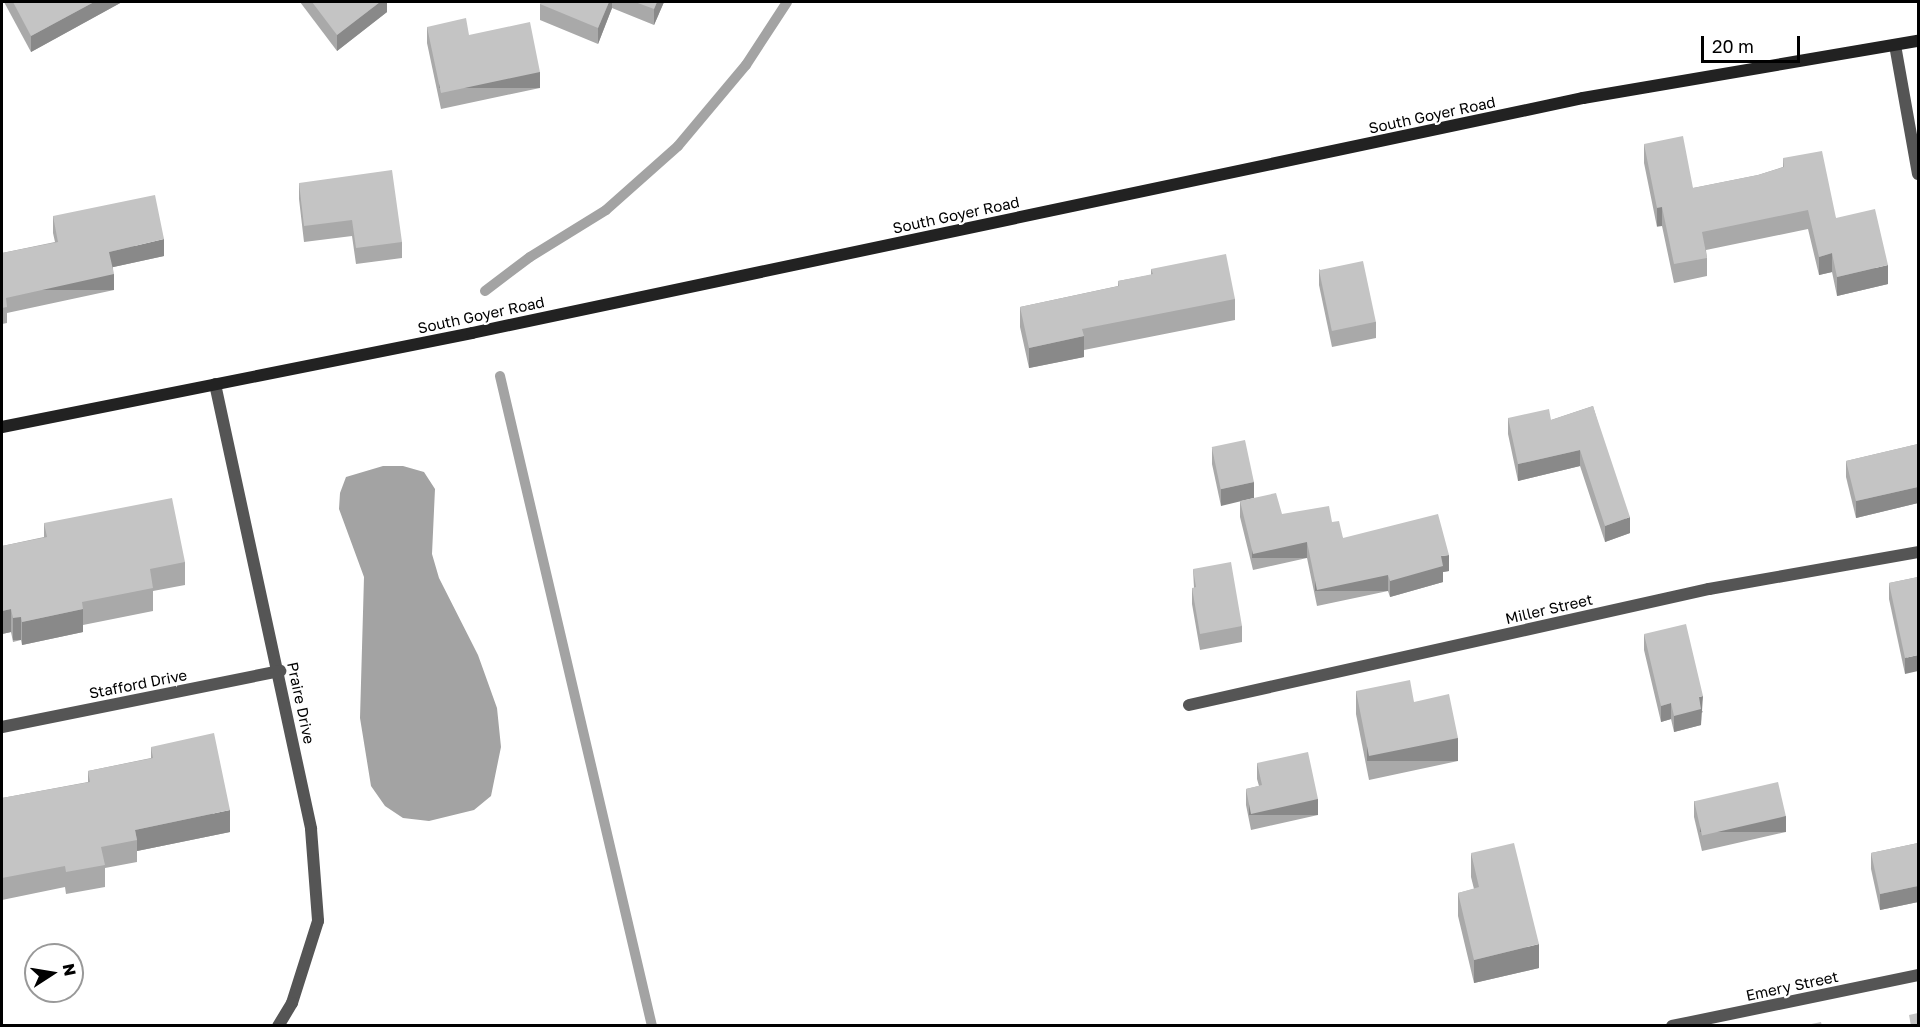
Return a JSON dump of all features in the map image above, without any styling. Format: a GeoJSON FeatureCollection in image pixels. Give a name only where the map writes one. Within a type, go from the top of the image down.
{"type":"FeatureCollection","features":[{"type":"Feature","properties":{"kind":"street","name":"South Goyer Road"},"geometry":{"type":"LineString","coordinates":[[2,427],[1583,98],[1918,41]]}},
{"type":"Feature","properties":{"kind":"street"},"geometry":{"type":"LineString","coordinates":[[1895,45],[1918,174]]}},
{"type":"Feature","properties":{"kind":"street","name":"Praire Drive"},"geometry":{"type":"LineString","coordinates":[[215,384],[280,671],[312,829],[318,921],[292,1003],[278,1026]]}},
{"type":"Feature","properties":{"kind":"street","name":"Miller Street"},"geometry":{"type":"LineString","coordinates":[[1189,705],[1709,589],[1918,552]]}},
{"type":"Feature","properties":{"kind":"street","name":"Stafford Drive"},"geometry":{"type":"LineString","coordinates":[[2,727],[280,671]]}},
{"type":"Feature","properties":{"kind":"street","name":"Emery Street"},"geometry":{"type":"LineString","coordinates":[[1672,1026],[1918,975]]}},
{"type":"Feature","properties":{"kind":"shaded area"},"geometry":{"type":"Polygon","coordinates":[[[383,466],[403,466],[424,472],[435,489],[432,554],[439,578],[478,655],[497,708],[501,747],[491,796],[474,810],[429,821],[403,818],[385,806],[371,786],[360,718],[364,577],[339,509],[340,493],[346,477],[383,466]]]}},
{"type":"Feature","properties":{"kind":"building"},"geometry":{"type":"Polygon","coordinates":[[[13,2],[94,2],[31,36],[13,2]]]}},
{"type":"Feature","properties":{"kind":"building"},"geometry":{"type":"Polygon","coordinates":[[[312,2],[380,2],[337,35],[312,2]]]}},
{"type":"Feature","properties":{"kind":"building"},"geometry":{"type":"Polygon","coordinates":[[[542,2],[609,2],[598,28],[540,4],[542,2]]]}},
{"type":"Feature","properties":{"kind":"building"},"geometry":{"type":"Polygon","coordinates":[[[635,2],[657,2],[654,9],[635,2]]]}},
{"type":"Feature","properties":{"kind":"building"},"geometry":{"type":"Polygon","coordinates":[[[466,18],[469,35],[530,22],[540,72],[441,93],[427,27],[466,18]]]}},
{"type":"Feature","properties":{"kind":"building"},"geometry":{"type":"Polygon","coordinates":[[[1683,136],[1693,188],[1758,175],[1784,167],[1783,158],[1822,151],[1836,218],[1875,209],[1888,265],[1837,277],[1832,253],[1819,257],[1808,210],[1702,232],[1707,258],[1674,264],[1662,207],[1657,208],[1644,144],[1683,136]]]}},
{"type":"Feature","properties":{"kind":"building"},"geometry":{"type":"Polygon","coordinates":[[[392,170],[402,242],[356,248],[352,220],[304,226],[299,183],[392,170]]]}},
{"type":"Feature","properties":{"kind":"building"},"geometry":{"type":"Polygon","coordinates":[[[155,195],[164,239],[109,252],[114,274],[6,298],[7,307],[2,308],[2,253],[58,242],[53,216],[155,195]]]}},
{"type":"Feature","properties":{"kind":"building"},"geometry":{"type":"Polygon","coordinates":[[[1226,254],[1235,299],[1082,329],[1084,336],[1029,348],[1020,307],[1119,286],[1118,281],[1153,274],[1151,269],[1226,254]]]}},
{"type":"Feature","properties":{"kind":"building"},"geometry":{"type":"Polygon","coordinates":[[[1363,261],[1376,322],[1332,331],[1319,270],[1363,261]]]}},
{"type":"Feature","properties":{"kind":"building"},"geometry":{"type":"Polygon","coordinates":[[[1593,406],[1630,517],[1605,526],[1580,450],[1518,464],[1508,418],[1549,409],[1551,420],[1593,406]]]}},
{"type":"Feature","properties":{"kind":"building"},"geometry":{"type":"Polygon","coordinates":[[[1245,440],[1254,482],[1221,489],[1212,447],[1245,440]]]}},
{"type":"Feature","properties":{"kind":"building"},"geometry":{"type":"Polygon","coordinates":[[[1918,444],[1918,487],[1856,501],[1846,461],[1918,444]]]}},
{"type":"Feature","properties":{"kind":"building"},"geometry":{"type":"Polygon","coordinates":[[[1276,493],[1282,514],[1329,506],[1332,522],[1339,521],[1343,538],[1438,514],[1449,555],[1441,556],[1443,566],[1390,581],[1388,575],[1317,590],[1307,542],[1253,554],[1240,501],[1276,493]]]}},
{"type":"Feature","properties":{"kind":"building"},"geometry":{"type":"Polygon","coordinates":[[[172,498],[185,562],[150,569],[153,588],[82,602],[83,609],[22,622],[21,617],[13,618],[11,609],[2,611],[2,546],[47,537],[44,523],[172,498]]]}},
{"type":"Feature","properties":{"kind":"building"},"geometry":{"type":"Polygon","coordinates":[[[1231,562],[1242,626],[1200,634],[1192,588],[1196,587],[1193,569],[1231,562]]]}},
{"type":"Feature","properties":{"kind":"building"},"geometry":{"type":"Polygon","coordinates":[[[1918,577],[1918,655],[1905,658],[1889,583],[1918,577]]]}},
{"type":"Feature","properties":{"kind":"building"},"geometry":{"type":"Polygon","coordinates":[[[1686,624],[1703,696],[1699,697],[1701,709],[1674,716],[1671,703],[1661,706],[1644,634],[1686,624]]]}},
{"type":"Feature","properties":{"kind":"building"},"geometry":{"type":"Polygon","coordinates":[[[1410,680],[1414,702],[1449,694],[1458,738],[1369,756],[1356,691],[1410,680]]]}},
{"type":"Feature","properties":{"kind":"building"},"geometry":{"type":"Polygon","coordinates":[[[214,733],[230,810],[135,830],[137,840],[101,847],[105,865],[66,872],[65,866],[2,878],[2,798],[90,782],[88,771],[153,758],[151,747],[214,733]]]}},
{"type":"Feature","properties":{"kind":"building"},"geometry":{"type":"Polygon","coordinates":[[[1308,752],[1318,799],[1251,814],[1246,789],[1262,785],[1257,763],[1308,752]]]}},
{"type":"Feature","properties":{"kind":"building"},"geometry":{"type":"Polygon","coordinates":[[[1778,782],[1786,816],[1702,835],[1694,801],[1778,782]]]}},
{"type":"Feature","properties":{"kind":"building"},"geometry":{"type":"Polygon","coordinates":[[[1514,843],[1539,944],[1474,960],[1458,893],[1479,887],[1471,853],[1514,843]]]}},
{"type":"Feature","properties":{"kind":"building"},"geometry":{"type":"Polygon","coordinates":[[[1918,843],[1918,886],[1880,894],[1871,853],[1918,843]]]}},
{"type":"Feature","properties":{"kind":"building"},"geometry":{"type":"Polygon","coordinates":[[[1918,1013],[1918,1026],[1911,1026],[1909,1015],[1918,1013]]]}},
{"type":"Feature","properties":{"kind":"building"},"geometry":{"type":"Polygon","coordinates":[[[1821,1022],[1822,1026],[1802,1026],[1821,1022]]]}},
{"type":"Feature","properties":{"kind":"waterway"},"geometry":{"type":"LineString","coordinates":[[485,291],[530,257],[606,210],[678,146],[746,65],[787,2]]}},
{"type":"Feature","properties":{"kind":"waterway"},"geometry":{"type":"LineString","coordinates":[[500,376],[652,1026]]}}]}
